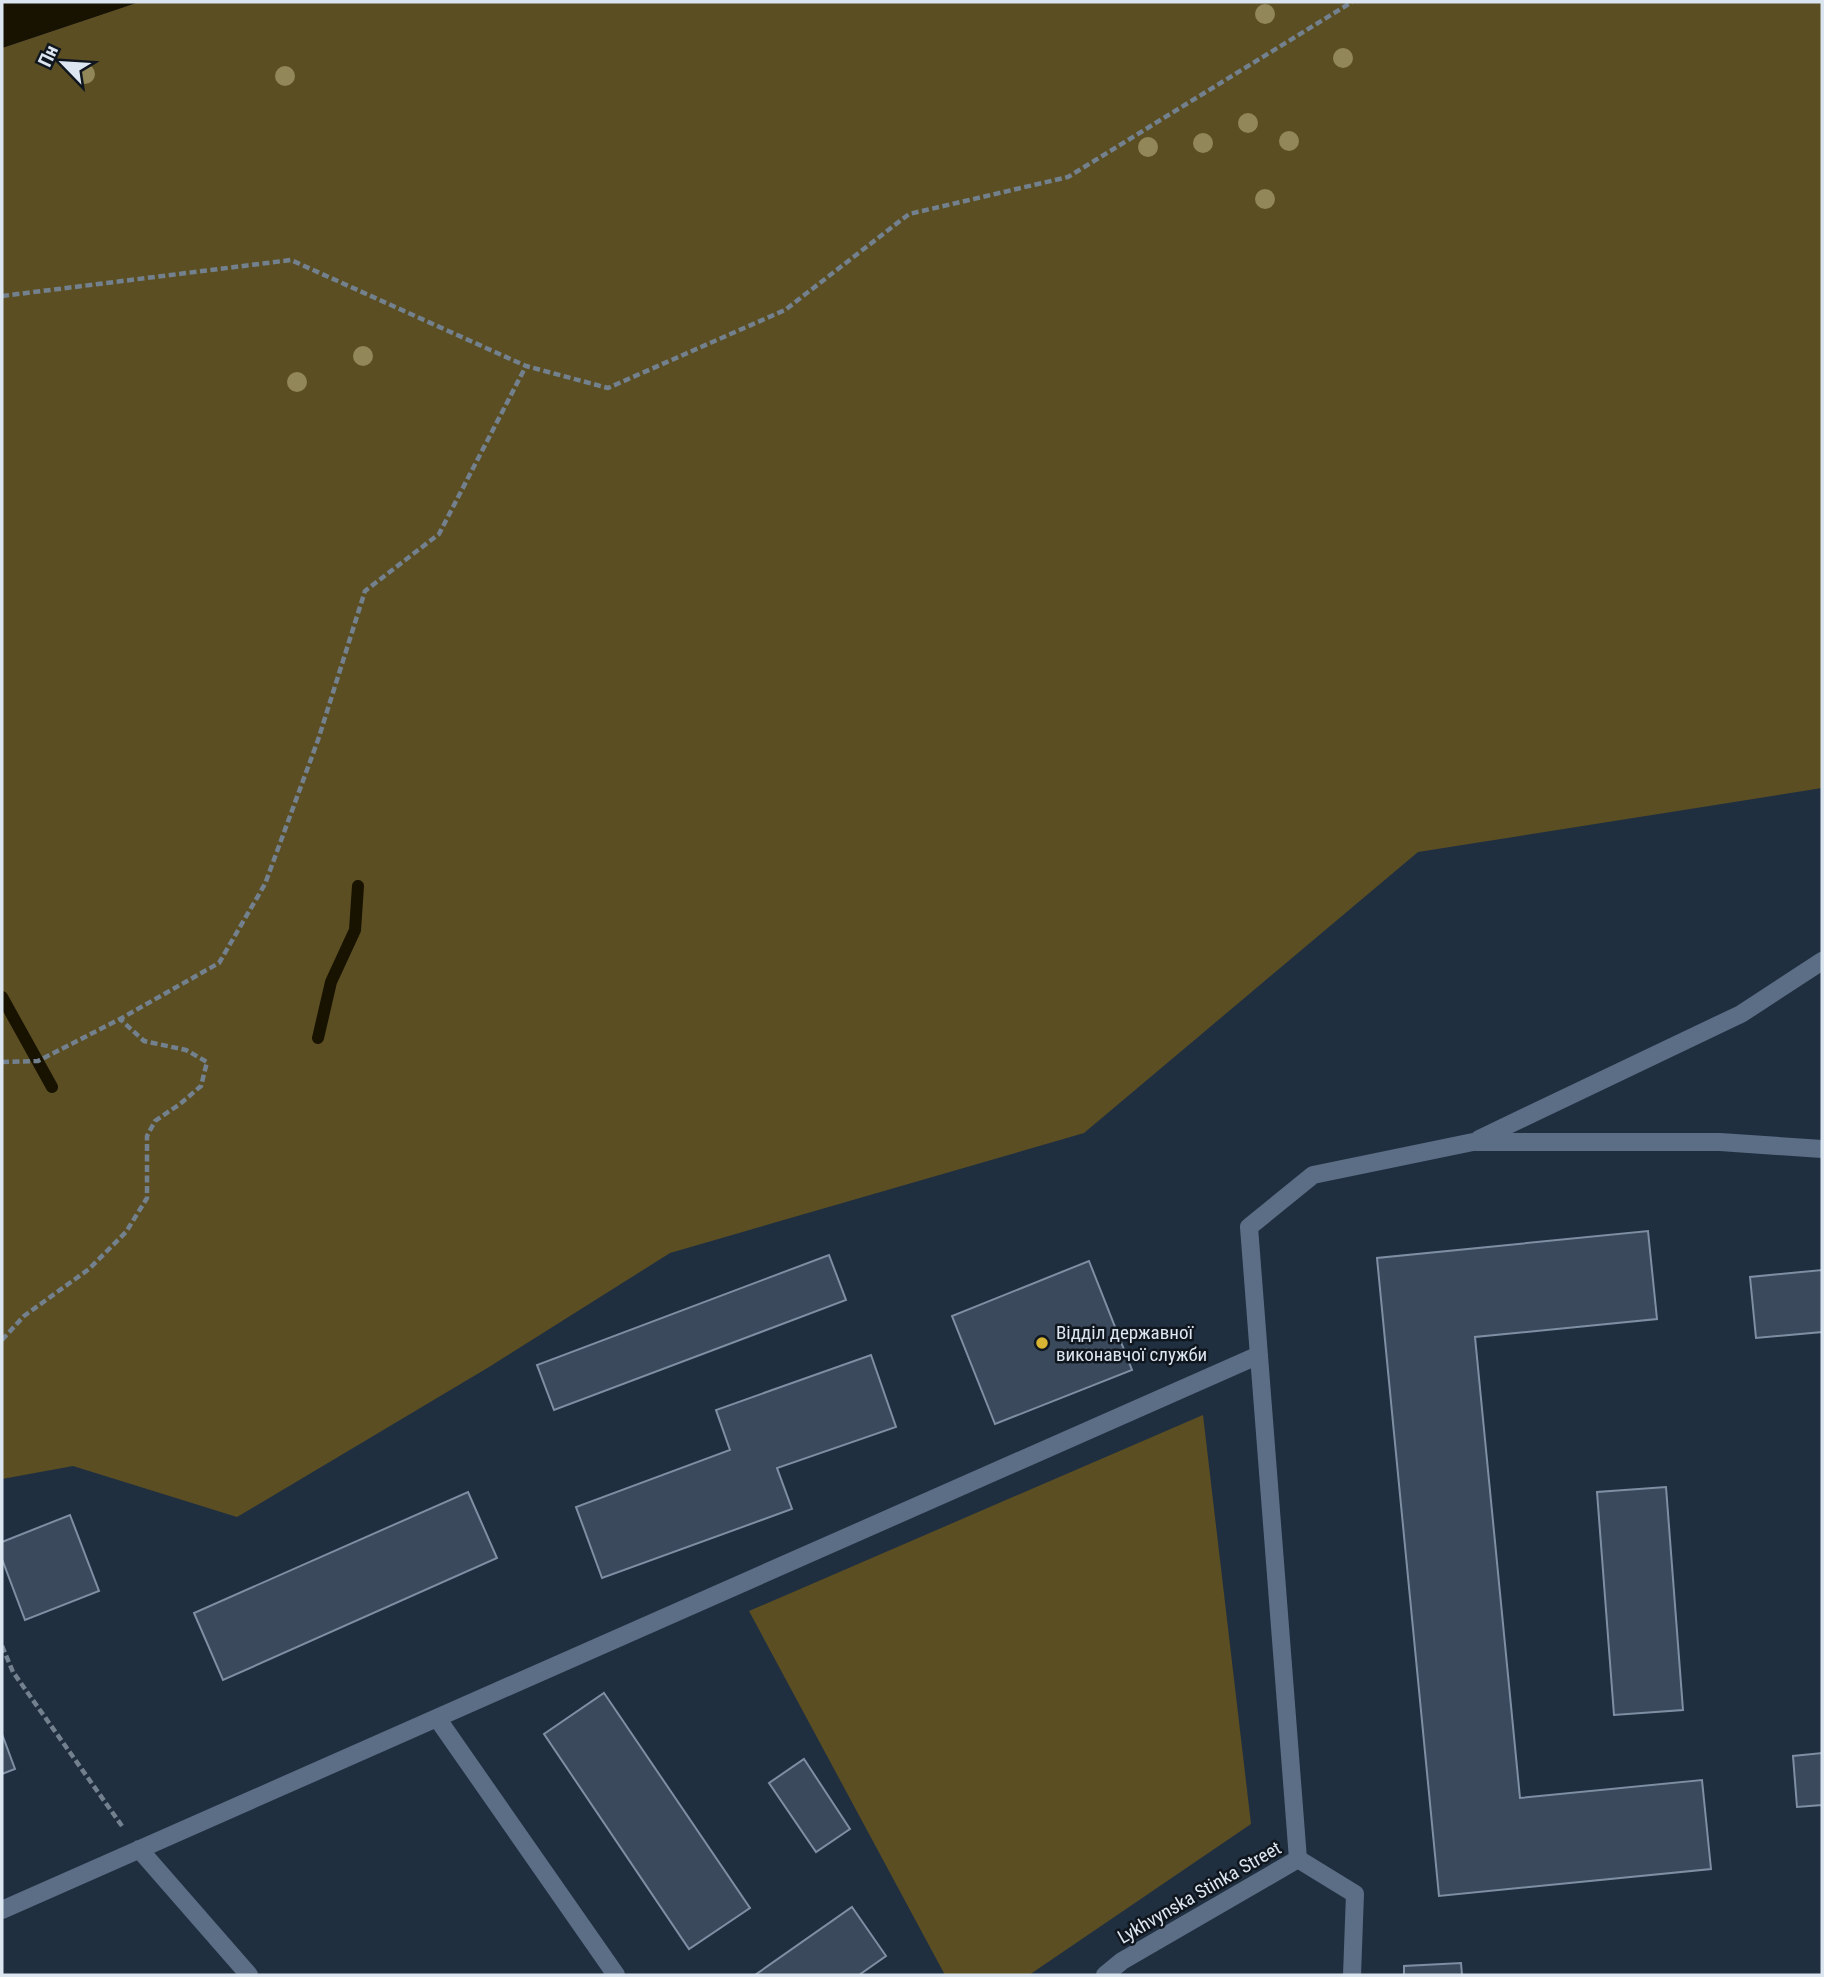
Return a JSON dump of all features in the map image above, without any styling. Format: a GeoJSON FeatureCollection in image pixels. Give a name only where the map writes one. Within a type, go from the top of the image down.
{"type":"FeatureCollection","features":[{"type":"Feature","properties":{"kind":"street"},"geometry":{"type":"LineString","coordinates":[[1473,1142],[1741,1014],[1822,961]]}},
{"type":"Feature","properties":{"kind":"street"},"geometry":{"type":"LineString","coordinates":[[1298,1858],[1249,1227],[1313,1175],[1473,1142],[1720,1142],[1822,1149]]}},
{"type":"Feature","properties":{"kind":"street"},"geometry":{"type":"LineString","coordinates":[[2,1910],[1259,1355]]}},
{"type":"Feature","properties":{"kind":"street"},"geometry":{"type":"LineString","coordinates":[[437,1718],[615,1975]]}},
{"type":"Feature","properties":{"kind":"street"},"geometry":{"type":"LineString","coordinates":[[139,1849],[249,1975]]}},
{"type":"Feature","properties":{"kind":"street","name":"Lykhvynska Stinka Street"},"geometry":{"type":"LineString","coordinates":[[1105,1975],[1122,1961],[1298,1858],[1354,1894],[1352,1975]]}},
{"type":"Feature","properties":{"kind":"path"},"geometry":{"type":"LineString","coordinates":[[2,296],[291,260],[526,366],[608,388],[785,310],[909,214],[1068,177],[1353,2]]}},
{"type":"Feature","properties":{"kind":"path"},"geometry":{"type":"LineString","coordinates":[[2,1062],[38,1061],[120,1019],[219,963],[265,884],[318,740],[365,591],[439,534],[526,366]]}},
{"type":"Feature","properties":{"kind":"path"},"geometry":{"type":"LineString","coordinates":[[2,1340],[24,1316],[89,1269],[126,1232],[147,1198],[147,1136],[155,1121],[201,1086],[207,1062],[186,1050],[144,1041],[120,1019]]}},
{"type":"Feature","properties":{"kind":"path"},"geometry":{"type":"LineString","coordinates":[[2,1646],[13,1672],[139,1849]]}},
{"type":"Feature","properties":{"kind":"shaded area"},"geometry":{"type":"Polygon","coordinates":[[[2,2],[139,2],[2,48],[2,2]]]}},
{"type":"Feature","properties":{"kind":"shaded area"},"geometry":{"type":"Polygon","coordinates":[[[139,2],[1822,2],[1822,788],[1418,852],[1084,1133],[670,1253],[489,1367],[237,1517],[73,1466],[2,1479],[2,48],[139,2]]]}},
{"type":"Feature","properties":{"kind":"shaded area"},"geometry":{"type":"Polygon","coordinates":[[[1203,1415],[1251,1824],[1029,1975],[945,1975],[749,1611],[1203,1415]]]}},
{"type":"Feature","properties":{"kind":"building"},"geometry":{"type":"Polygon","coordinates":[[[1648,1231],[1657,1319],[1475,1337],[1520,1798],[1702,1780],[1711,1869],[1439,1896],[1377,1258],[1648,1231]]]}},
{"type":"Feature","properties":{"kind":"building"},"geometry":{"type":"Polygon","coordinates":[[[829,1255],[846,1300],[554,1410],[537,1365],[829,1255]]]}},
{"type":"Feature","properties":{"kind":"building","name":"Відділ державної виконавчої служби"},"geometry":{"type":"Polygon","coordinates":[[[1089,1261],[1132,1370],[995,1424],[952,1316],[1089,1261]]]}},
{"type":"Feature","properties":{"kind":"building"},"geometry":{"type":"Polygon","coordinates":[[[1822,1270],[1822,1332],[1756,1338],[1750,1277],[1822,1270]]]}},
{"type":"Feature","properties":{"kind":"building"},"geometry":{"type":"Polygon","coordinates":[[[871,1355],[896,1427],[777,1468],[792,1509],[602,1578],[576,1507],[730,1450],[716,1410],[871,1355]]]}},
{"type":"Feature","properties":{"kind":"building"},"geometry":{"type":"Polygon","coordinates":[[[1666,1487],[1683,1710],[1614,1715],[1597,1492],[1666,1487]]]}},
{"type":"Feature","properties":{"kind":"building"},"geometry":{"type":"Polygon","coordinates":[[[468,1492],[497,1558],[223,1680],[194,1613],[468,1492]]]}},
{"type":"Feature","properties":{"kind":"building"},"geometry":{"type":"Polygon","coordinates":[[[70,1515],[99,1591],[25,1620],[2,1559],[2,1542],[70,1515]]]}},
{"type":"Feature","properties":{"kind":"building"},"geometry":{"type":"Polygon","coordinates":[[[604,1693],[750,1908],[689,1949],[544,1734],[604,1693]]]}},
{"type":"Feature","properties":{"kind":"building"},"geometry":{"type":"Polygon","coordinates":[[[2,1734],[15,1769],[2,1774],[2,1734]]]}},
{"type":"Feature","properties":{"kind":"building"},"geometry":{"type":"Polygon","coordinates":[[[1822,1753],[1822,1805],[1797,1807],[1793,1756],[1822,1753]]]}},
{"type":"Feature","properties":{"kind":"building"},"geometry":{"type":"Polygon","coordinates":[[[804,1759],[850,1829],[816,1852],[769,1783],[804,1759]]]}},
{"type":"Feature","properties":{"kind":"building"},"geometry":{"type":"Polygon","coordinates":[[[852,1907],[886,1956],[859,1975],[755,1975],[852,1907]]]}},
{"type":"Feature","properties":{"kind":"building"},"geometry":{"type":"Polygon","coordinates":[[[1461,1963],[1462,1975],[1404,1975],[1404,1966],[1461,1963]]]}},
{"type":"Feature","properties":{"kind":"waterway"},"geometry":{"type":"LineString","coordinates":[[318,1038],[331,982],[355,930],[358,886]]}},
{"type":"Feature","properties":{"kind":"waterway"},"geometry":{"type":"LineString","coordinates":[[2,997],[52,1087]]}},
{"type":"Feature","properties":{"kind":"place","name":"Відділ державної виконавчої служби"},"geometry":{"type":"Point","coordinates":[1042,1343]}}]}
